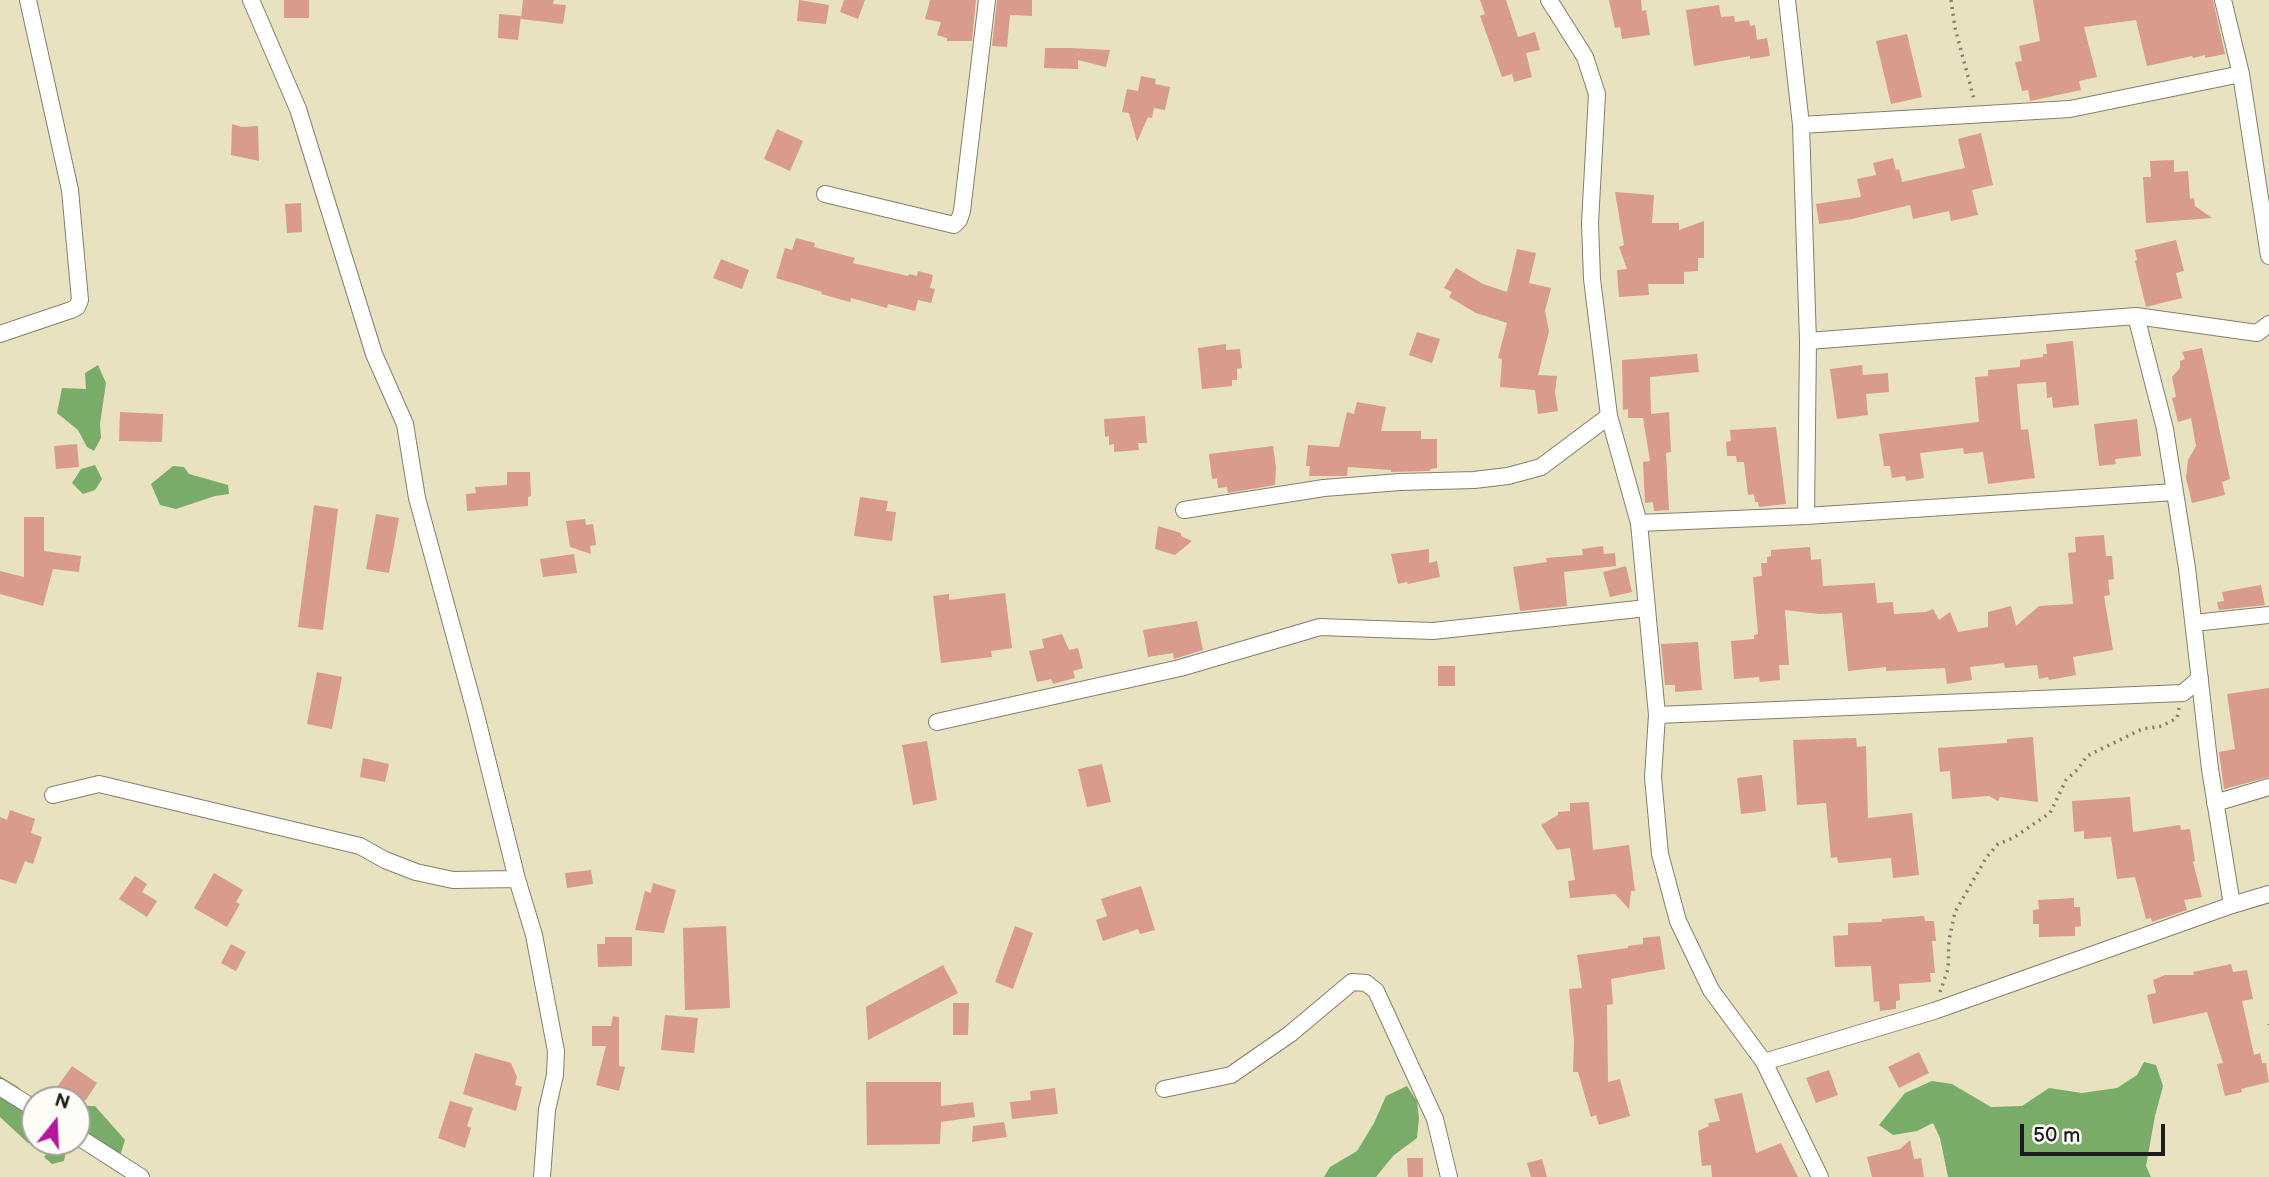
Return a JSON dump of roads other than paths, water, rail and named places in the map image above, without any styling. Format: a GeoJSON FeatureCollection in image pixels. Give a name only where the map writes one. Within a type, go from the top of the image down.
{"type":"FeatureCollection","features":[{"type":"Feature","properties":{"kind":"street"},"geometry":{"type":"LineString","coordinates":[[0,334],[71,310],[77,307],[80,300],[70,190],[28,0]]}},
{"type":"Feature","properties":{"kind":"street"},"geometry":{"type":"LineString","coordinates":[[251,0],[298,108],[374,354],[405,424],[417,498],[534,935],[556,1051],[542,1177]]}},
{"type":"Feature","properties":{"kind":"street"},"geometry":{"type":"LineString","coordinates":[[825,194],[954,225],[959,220],[987,0]]}},
{"type":"Feature","properties":{"kind":"street"},"geometry":{"type":"LineString","coordinates":[[1549,0],[1585,57],[1597,94],[1590,223],[1592,279],[1609,416],[1639,523],[1657,715],[1653,777],[1660,854],[1678,921],[1711,990],[1764,1062],[1819,1177]]}},
{"type":"Feature","properties":{"kind":"street"},"geometry":{"type":"LineString","coordinates":[[1787,0],[1801,125],[1808,341],[1807,516]]}},
{"type":"Feature","properties":{"kind":"street"},"geometry":{"type":"LineString","coordinates":[[2223,0],[2241,74],[2269,256]]}},
{"type":"Feature","properties":{"kind":"street"},"geometry":{"type":"LineString","coordinates":[[1801,125],[2070,109],[2241,74]]}},
{"type":"Feature","properties":{"kind":"street"},"geometry":{"type":"LineString","coordinates":[[1808,341],[2136,316],[2257,333],[2269,324]]}},
{"type":"Feature","properties":{"kind":"street"},"geometry":{"type":"LineString","coordinates":[[2136,316],[2165,429],[2188,568],[2215,803],[2232,905]]}},
{"type":"Feature","properties":{"kind":"street"},"geometry":{"type":"LineString","coordinates":[[1184,510],[1324,488],[1474,480],[1508,475],[1541,467],[1609,416]]}},
{"type":"Feature","properties":{"kind":"street"},"geometry":{"type":"LineString","coordinates":[[1639,523],[1807,516],[2175,492]]}},
{"type":"Feature","properties":{"kind":"street"},"geometry":{"type":"LineString","coordinates":[[937,722],[1180,668],[1320,627],[1433,631],[1647,608]]}},
{"type":"Feature","properties":{"kind":"street"},"geometry":{"type":"LineString","coordinates":[[2194,623],[2269,615]]}},
{"type":"Feature","properties":{"kind":"street"},"geometry":{"type":"LineString","coordinates":[[1657,715],[2183,693],[2200,678]]}},
{"type":"Feature","properties":{"kind":"street"},"geometry":{"type":"LineString","coordinates":[[53,795],[99,784],[360,846],[385,860],[428,875],[453,880],[517,879]]}},
{"type":"Feature","properties":{"kind":"street"},"geometry":{"type":"LineString","coordinates":[[2215,803],[2269,787]]}},
{"type":"Feature","properties":{"kind":"street"},"geometry":{"type":"LineString","coordinates":[[1764,1062],[1934,1011],[2269,894]]}},
{"type":"Feature","properties":{"kind":"street"},"geometry":{"type":"LineString","coordinates":[[1164,1090],[1231,1075],[1290,1034],[1352,982],[1366,983],[1377,991],[1430,1107],[1449,1177]]}},
{"type":"Feature","properties":{"kind":"street"},"geometry":{"type":"LineString","coordinates":[[0,1087],[21,1101]]}},
{"type":"Feature","properties":{"kind":"street"},"geometry":{"type":"LineString","coordinates":[[91,1145],[141,1177]]}}]}
